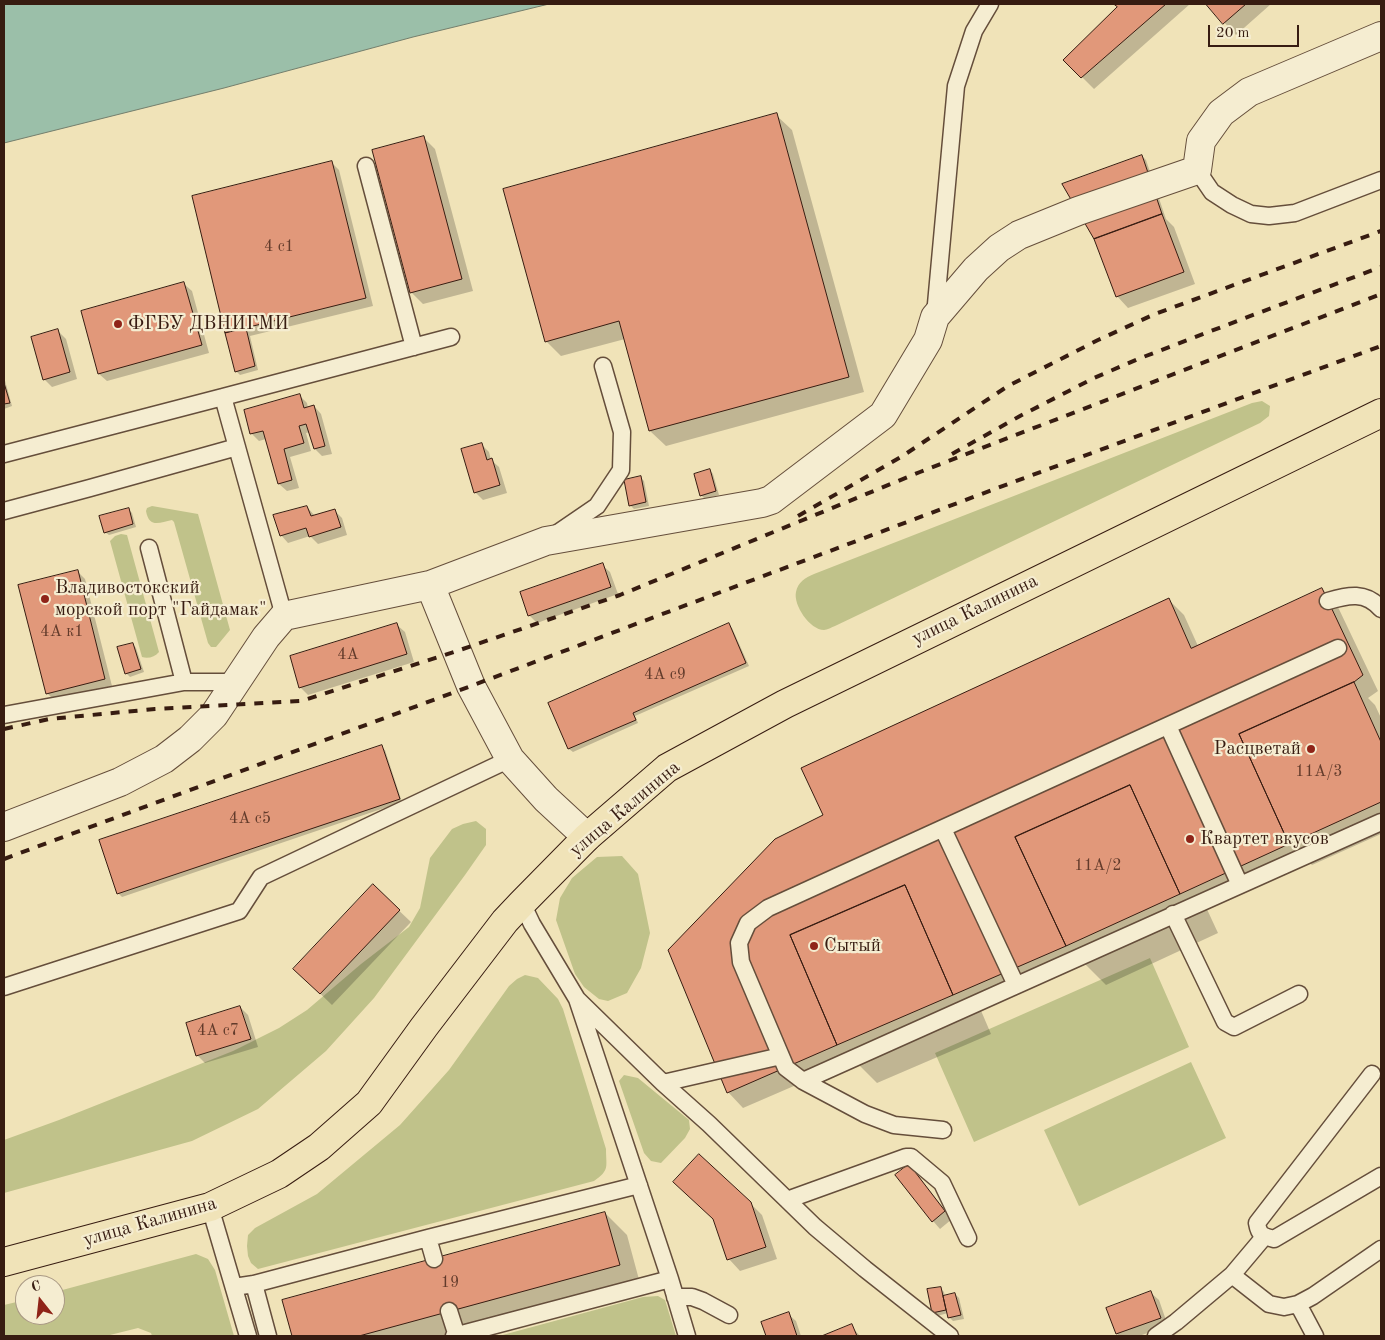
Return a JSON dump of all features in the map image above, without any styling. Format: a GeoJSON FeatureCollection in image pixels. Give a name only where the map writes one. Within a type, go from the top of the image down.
{"type":"FeatureCollection","features":[{"type":"Feature","properties":{"kind":"main road","name":"улица Калинина"},"geometry":{"type":"LineString","coordinates":[[4,1262],[210,1207],[279,1174],[319,1147],[369,1103],[436,1012],[522,903],[586,837],[667,768],[785,704],[1381,413]]}},
{"type":"Feature","properties":{"kind":"street"},"geometry":{"type":"LineString","coordinates":[[4,827],[120,782],[164,759],[190,739],[214,715],[266,637],[284,616],[430,585],[546,541],[771,500],[883,415],[928,340],[935,317],[976,269],[998,248],[1019,235],[1078,211],[1197,170],[1201,141],[1220,113],[1249,92],[1381,36]]}},
{"type":"Feature","properties":{"kind":"street"},"geometry":{"type":"LineString","coordinates":[[430,585],[471,686],[510,759],[546,799],[586,837]]}},
{"type":"Feature","properties":{"kind":"lane"},"geometry":{"type":"LineString","coordinates":[[935,317],[956,86],[974,31],[990,4]]}},
{"type":"Feature","properties":{"kind":"lane"},"geometry":{"type":"LineString","coordinates":[[366,166],[414,346]]}},
{"type":"Feature","properties":{"kind":"lane"},"geometry":{"type":"LineString","coordinates":[[1197,170],[1212,192],[1232,205],[1251,214],[1269,216],[1295,213],[1381,180]]}},
{"type":"Feature","properties":{"kind":"lane"},"geometry":{"type":"LineString","coordinates":[[4,454],[452,337]]}},
{"type":"Feature","properties":{"kind":"lane"},"geometry":{"type":"LineString","coordinates":[[546,541],[597,506],[622,470],[622,432],[603,366]]}},
{"type":"Feature","properties":{"kind":"lane"},"geometry":{"type":"LineString","coordinates":[[223,397],[284,616]]}},
{"type":"Feature","properties":{"kind":"lane"},"geometry":{"type":"LineString","coordinates":[[4,511],[237,447]]}},
{"type":"Feature","properties":{"kind":"lane"},"geometry":{"type":"LineString","coordinates":[[149,548],[184,682]]}},
{"type":"Feature","properties":{"kind":"lane"},"geometry":{"type":"LineString","coordinates":[[1328,601],[1345,596],[1361,596],[1376,603],[1381,609]]}},
{"type":"Feature","properties":{"kind":"lane"},"geometry":{"type":"LineString","coordinates":[[943,1130],[894,1125],[865,1114],[803,1080],[786,1068],[741,962],[739,943],[748,924],[768,908],[1338,648]]}},
{"type":"Feature","properties":{"kind":"lane"},"geometry":{"type":"LineString","coordinates":[[4,715],[184,682],[236,682]]}},
{"type":"Feature","properties":{"kind":"lane"},"geometry":{"type":"LineString","coordinates":[[1168,726],[1240,885]]}},
{"type":"Feature","properties":{"kind":"lane"},"geometry":{"type":"LineString","coordinates":[[4,987],[239,910],[261,877],[510,759]]}},
{"type":"Feature","properties":{"kind":"lane"},"geometry":{"type":"LineString","coordinates":[[803,1080],[1381,822]]}},
{"type":"Feature","properties":{"kind":"lane"},"geometry":{"type":"LineString","coordinates":[[944,829],[1016,985]]}},
{"type":"Feature","properties":{"kind":"lane"},"geometry":{"type":"LineString","coordinates":[[522,903],[532,924],[577,999],[670,1279],[687,1336]]}},
{"type":"Feature","properties":{"kind":"lane"},"geometry":{"type":"LineString","coordinates":[[1173,914],[1226,1022],[1234,1026],[1299,994]]}},
{"type":"Feature","properties":{"kind":"lane"},"geometry":{"type":"LineString","coordinates":[[577,999],[814,1227],[950,1336]]}},
{"type":"Feature","properties":{"kind":"lane"},"geometry":{"type":"LineString","coordinates":[[663,1083],[781,1056]]}},
{"type":"Feature","properties":{"kind":"lane"},"geometry":{"type":"LineString","coordinates":[[1372,1074],[1257,1223],[1258,1232],[1264,1237],[1274,1239],[1381,1176]]}},
{"type":"Feature","properties":{"kind":"lane"},"geometry":{"type":"LineString","coordinates":[[787,1200],[906,1157],[911,1157],[942,1183],[968,1238]]}},
{"type":"Feature","properties":{"kind":"lane"},"geometry":{"type":"LineString","coordinates":[[234,1287],[254,1284],[639,1185]]}},
{"type":"Feature","properties":{"kind":"lane"},"geometry":{"type":"LineString","coordinates":[[210,1207],[248,1336]]}},
{"type":"Feature","properties":{"kind":"lane"},"geometry":{"type":"LineString","coordinates":[[1156,1336],[1176,1322],[1232,1275],[1264,1237]]}},
{"type":"Feature","properties":{"kind":"lane"},"geometry":{"type":"LineString","coordinates":[[428,1238],[434,1259]]}},
{"type":"Feature","properties":{"kind":"lane"},"geometry":{"type":"LineString","coordinates":[[1232,1275],[1269,1304],[1284,1307],[1298,1304],[1313,1296],[1381,1249]]}},
{"type":"Feature","properties":{"kind":"lane"},"geometry":{"type":"LineString","coordinates":[[449,1312],[456,1336],[670,1279]]}},
{"type":"Feature","properties":{"kind":"lane"},"geometry":{"type":"LineString","coordinates":[[254,1284],[268,1336]]}},
{"type":"Feature","properties":{"kind":"lane"},"geometry":{"type":"LineString","coordinates":[[675,1297],[692,1297],[729,1315]]}},
{"type":"Feature","properties":{"kind":"lane"},"geometry":{"type":"LineString","coordinates":[[1298,1304],[1315,1336]]}},
{"type":"Feature","properties":{"kind":"shaded area"},"geometry":{"type":"Polygon","coordinates":[[[4,4],[549,4],[413,37],[224,88],[4,143],[4,4]]]}},
{"type":"Feature","properties":{"kind":"shaded area"},"geometry":{"type":"Polygon","coordinates":[[[1262,401],[1270,406],[1269,416],[1260,423],[835,626],[825,630],[819,629],[808,621],[800,610],[796,597],[798,586],[802,581],[814,574],[1252,403],[1262,401]]]}},
{"type":"Feature","properties":{"kind":"shaded area"},"geometry":{"type":"Polygon","coordinates":[[[152,506],[198,514],[230,630],[216,647],[211,647],[208,643],[174,522],[172,520],[159,523],[152,522],[147,516],[146,511],[147,508],[152,506]]]}},
{"type":"Feature","properties":{"kind":"shaded area"},"geometry":{"type":"Polygon","coordinates":[[[127,535],[159,652],[147,658],[142,657],[110,541],[115,536],[127,535]]]}},
{"type":"Feature","properties":{"kind":"shaded area"},"geometry":{"type":"Polygon","coordinates":[[[476,821],[486,829],[486,845],[374,998],[326,1051],[258,1109],[192,1141],[4,1193],[4,1140],[233,1051],[279,1028],[307,1010],[361,964],[409,927],[420,908],[430,858],[452,829],[476,821]]]}},
{"type":"Feature","properties":{"kind":"shaded area"},"geometry":{"type":"Polygon","coordinates":[[[622,856],[638,874],[650,933],[641,968],[627,993],[608,1001],[599,999],[584,987],[575,974],[556,920],[560,898],[572,878],[597,857],[622,856]]]}},
{"type":"Feature","properties":{"kind":"shaded area"},"geometry":{"type":"Polygon","coordinates":[[[1150,958],[1189,1047],[974,1142],[935,1053],[1150,958]]]}},
{"type":"Feature","properties":{"kind":"shaded area"},"geometry":{"type":"Polygon","coordinates":[[[525,975],[538,978],[558,999],[563,1009],[606,1149],[606,1168],[603,1174],[594,1181],[258,1269],[251,1263],[248,1256],[248,1235],[255,1228],[317,1194],[400,1125],[449,1070],[509,986],[525,975]]]}},
{"type":"Feature","properties":{"kind":"shaded area"},"geometry":{"type":"Polygon","coordinates":[[[1191,1062],[1226,1138],[1079,1206],[1044,1130],[1191,1062]]]}},
{"type":"Feature","properties":{"kind":"shaded area"},"geometry":{"type":"Polygon","coordinates":[[[624,1075],[638,1078],[689,1120],[690,1129],[685,1138],[661,1163],[651,1161],[644,1153],[619,1081],[624,1075]]]}},
{"type":"Feature","properties":{"kind":"shaded area"},"geometry":{"type":"Polygon","coordinates":[[[196,1254],[208,1259],[215,1270],[234,1336],[152,1336],[151,1333],[138,1328],[106,1336],[4,1336],[4,1305],[15,1302],[15,1325],[65,1325],[65,1289],[196,1254]]]}},
{"type":"Feature","properties":{"kind":"shaded area"},"geometry":{"type":"Polygon","coordinates":[[[658,1296],[665,1300],[676,1336],[499,1336],[643,1297],[658,1296]]]}},
{"type":"Feature","properties":{"kind":"building"},"geometry":{"type":"Polygon","coordinates":[[[1114,4],[1166,4],[1081,78],[1063,60],[1117,7],[1114,4]]]}},
{"type":"Feature","properties":{"kind":"building"},"geometry":{"type":"Polygon","coordinates":[[[1206,4],[1246,4],[1223,24],[1206,4]]]}},
{"type":"Feature","properties":{"kind":"building"},"geometry":{"type":"Polygon","coordinates":[[[777,113],[849,377],[649,431],[619,321],[545,342],[503,189],[777,113]]]}},
{"type":"Feature","properties":{"kind":"building"},"geometry":{"type":"Polygon","coordinates":[[[424,136],[462,279],[410,293],[372,150],[424,136]]]}},
{"type":"Feature","properties":{"kind":"building"},"geometry":{"type":"Polygon","coordinates":[[[1142,155],[1162,214],[1094,239],[1062,184],[1142,155]]]}},
{"type":"Feature","properties":{"kind":"building"},"geometry":{"type":"Polygon","coordinates":[[[332,161],[366,298],[225,333],[192,196],[332,161]]]}},
{"type":"Feature","properties":{"kind":"building"},"geometry":{"type":"Polygon","coordinates":[[[1162,214],[1184,272],[1116,297],[1094,239],[1162,214]]]}},
{"type":"Feature","properties":{"kind":"building"},"geometry":{"type":"Polygon","coordinates":[[[184,282],[202,345],[98,374],[81,311],[184,282]]]}},
{"type":"Feature","properties":{"kind":"building"},"geometry":{"type":"Polygon","coordinates":[[[246,328],[255,366],[235,372],[225,333],[246,328]]]}},
{"type":"Feature","properties":{"kind":"building"},"geometry":{"type":"Polygon","coordinates":[[[58,329],[70,372],[43,380],[31,337],[58,329]]]}},
{"type":"Feature","properties":{"kind":"building"},"geometry":{"type":"Polygon","coordinates":[[[4,383],[10,403],[4,404],[4,383]]]}},
{"type":"Feature","properties":{"kind":"building"},"geometry":{"type":"Polygon","coordinates":[[[300,394],[304,408],[314,405],[325,446],[314,449],[306,424],[299,426],[304,443],[284,449],[292,480],[278,484],[263,431],[250,434],[244,410],[300,394]]]}},
{"type":"Feature","properties":{"kind":"building"},"geometry":{"type":"Polygon","coordinates":[[[482,443],[487,460],[492,458],[500,485],[474,493],[461,449],[482,443]]]}},
{"type":"Feature","properties":{"kind":"building"},"geometry":{"type":"Polygon","coordinates":[[[710,469],[716,491],[700,496],[694,474],[710,469]]]}},
{"type":"Feature","properties":{"kind":"building"},"geometry":{"type":"Polygon","coordinates":[[[641,476],[646,502],[629,506],[624,480],[641,476]]]}},
{"type":"Feature","properties":{"kind":"building"},"geometry":{"type":"Polygon","coordinates":[[[307,506],[311,516],[335,509],[341,527],[309,537],[306,528],[280,536],[273,515],[307,506]]]}},
{"type":"Feature","properties":{"kind":"building"},"geometry":{"type":"Polygon","coordinates":[[[129,508],[133,524],[104,533],[99,516],[129,508]]]}},
{"type":"Feature","properties":{"kind":"building"},"geometry":{"type":"Polygon","coordinates":[[[603,563],[611,587],[528,616],[520,592],[603,563]]]}},
{"type":"Feature","properties":{"kind":"building"},"geometry":{"type":"Polygon","coordinates":[[[78,570],[105,679],[46,694],[18,585],[78,570]]]}},
{"type":"Feature","properties":{"kind":"building"},"geometry":{"type":"Polygon","coordinates":[[[1322,588],[1363,675],[1354,682],[1239,734],[1289,844],[1180,894],[1130,785],[1015,837],[1066,946],[953,995],[905,885],[790,935],[837,1045],[727,1093],[668,950],[775,839],[823,815],[801,768],[1169,598],[1191,648],[1322,588]]]}},
{"type":"Feature","properties":{"kind":"building"},"geometry":{"type":"Polygon","coordinates":[[[397,623],[407,654],[299,688],[290,656],[397,623]]]}},
{"type":"Feature","properties":{"kind":"building"},"geometry":{"type":"Polygon","coordinates":[[[729,623],[746,663],[633,713],[636,720],[568,749],[548,703],[729,623]]]}},
{"type":"Feature","properties":{"kind":"building"},"geometry":{"type":"Polygon","coordinates":[[[133,643],[141,669],[125,674],[117,647],[133,643]]]}},
{"type":"Feature","properties":{"kind":"building"},"geometry":{"type":"Polygon","coordinates":[[[1354,682],[1381,742],[1381,802],[1289,844],[1239,734],[1354,682]]]}},
{"type":"Feature","properties":{"kind":"building"},"geometry":{"type":"Polygon","coordinates":[[[382,745],[400,799],[117,894],[99,840],[382,745]]]}},
{"type":"Feature","properties":{"kind":"building"},"geometry":{"type":"Polygon","coordinates":[[[1130,785],[1180,894],[1066,946],[1015,837],[1130,785]]]}},
{"type":"Feature","properties":{"kind":"building"},"geometry":{"type":"Polygon","coordinates":[[[373,884],[400,910],[320,994],[293,969],[373,884]]]}},
{"type":"Feature","properties":{"kind":"building"},"geometry":{"type":"Polygon","coordinates":[[[905,885],[953,995],[837,1045],[790,935],[905,885]]]}},
{"type":"Feature","properties":{"kind":"building"},"geometry":{"type":"Polygon","coordinates":[[[240,1006],[251,1039],[196,1056],[186,1023],[240,1006]]]}},
{"type":"Feature","properties":{"kind":"building"},"geometry":{"type":"Polygon","coordinates":[[[699,1154],[751,1202],[766,1247],[727,1260],[713,1219],[673,1182],[699,1154]]]}},
{"type":"Feature","properties":{"kind":"building"},"geometry":{"type":"Polygon","coordinates":[[[909,1164],[945,1211],[932,1222],[895,1175],[909,1164]]]}},
{"type":"Feature","properties":{"kind":"building"},"geometry":{"type":"Polygon","coordinates":[[[605,1212],[620,1265],[359,1336],[292,1336],[282,1300],[605,1212]]]}},
{"type":"Feature","properties":{"kind":"building"},"geometry":{"type":"Polygon","coordinates":[[[941,1287],[946,1310],[932,1313],[927,1289],[941,1287]]]}},
{"type":"Feature","properties":{"kind":"building"},"geometry":{"type":"Polygon","coordinates":[[[1151,1291],[1161,1318],[1116,1334],[1106,1308],[1151,1291]]]}},
{"type":"Feature","properties":{"kind":"building"},"geometry":{"type":"Polygon","coordinates":[[[955,1293],[961,1315],[948,1318],[943,1296],[955,1293]]]}},
{"type":"Feature","properties":{"kind":"building"},"geometry":{"type":"Polygon","coordinates":[[[789,1312],[797,1336],[766,1336],[761,1322],[789,1312]]]}},
{"type":"Feature","properties":{"kind":"building"},"geometry":{"type":"Polygon","coordinates":[[[852,1324],[857,1336],[822,1336],[852,1324]]]}},
{"type":"Feature","properties":{"kind":"railway"},"geometry":{"type":"LineString","coordinates":[[798,516],[901,457],[1008,386],[1098,340],[1155,314],[1381,231]]}},
{"type":"Feature","properties":{"kind":"railway"},"geometry":{"type":"LineString","coordinates":[[952,454],[1094,378],[1138,359],[1381,267]]}},
{"type":"Feature","properties":{"kind":"railway"},"geometry":{"type":"LineString","coordinates":[[4,729],[49,719],[155,709],[301,701],[457,651],[620,595],[920,472],[1381,294]]}},
{"type":"Feature","properties":{"kind":"railway"},"geometry":{"type":"LineString","coordinates":[[4,859],[1381,346]]}},
{"type":"Feature","properties":{"kind":"place","name":"ФГБУ ДВНИГМИ"},"geometry":{"type":"Point","coordinates":[118,324]}},
{"type":"Feature","properties":{"kind":"place","name":"Владивостокский морской порт \"Гайдамак\""},"geometry":{"type":"Point","coordinates":[45,599]}},
{"type":"Feature","properties":{"kind":"place","name":"Расцветай"},"geometry":{"type":"Point","coordinates":[1311,749]}},
{"type":"Feature","properties":{"kind":"place","name":"Квартет вкусов"},"geometry":{"type":"Point","coordinates":[1190,839]}},
{"type":"Feature","properties":{"kind":"place","name":"Сытый"},"geometry":{"type":"Point","coordinates":[814,946]}}]}
